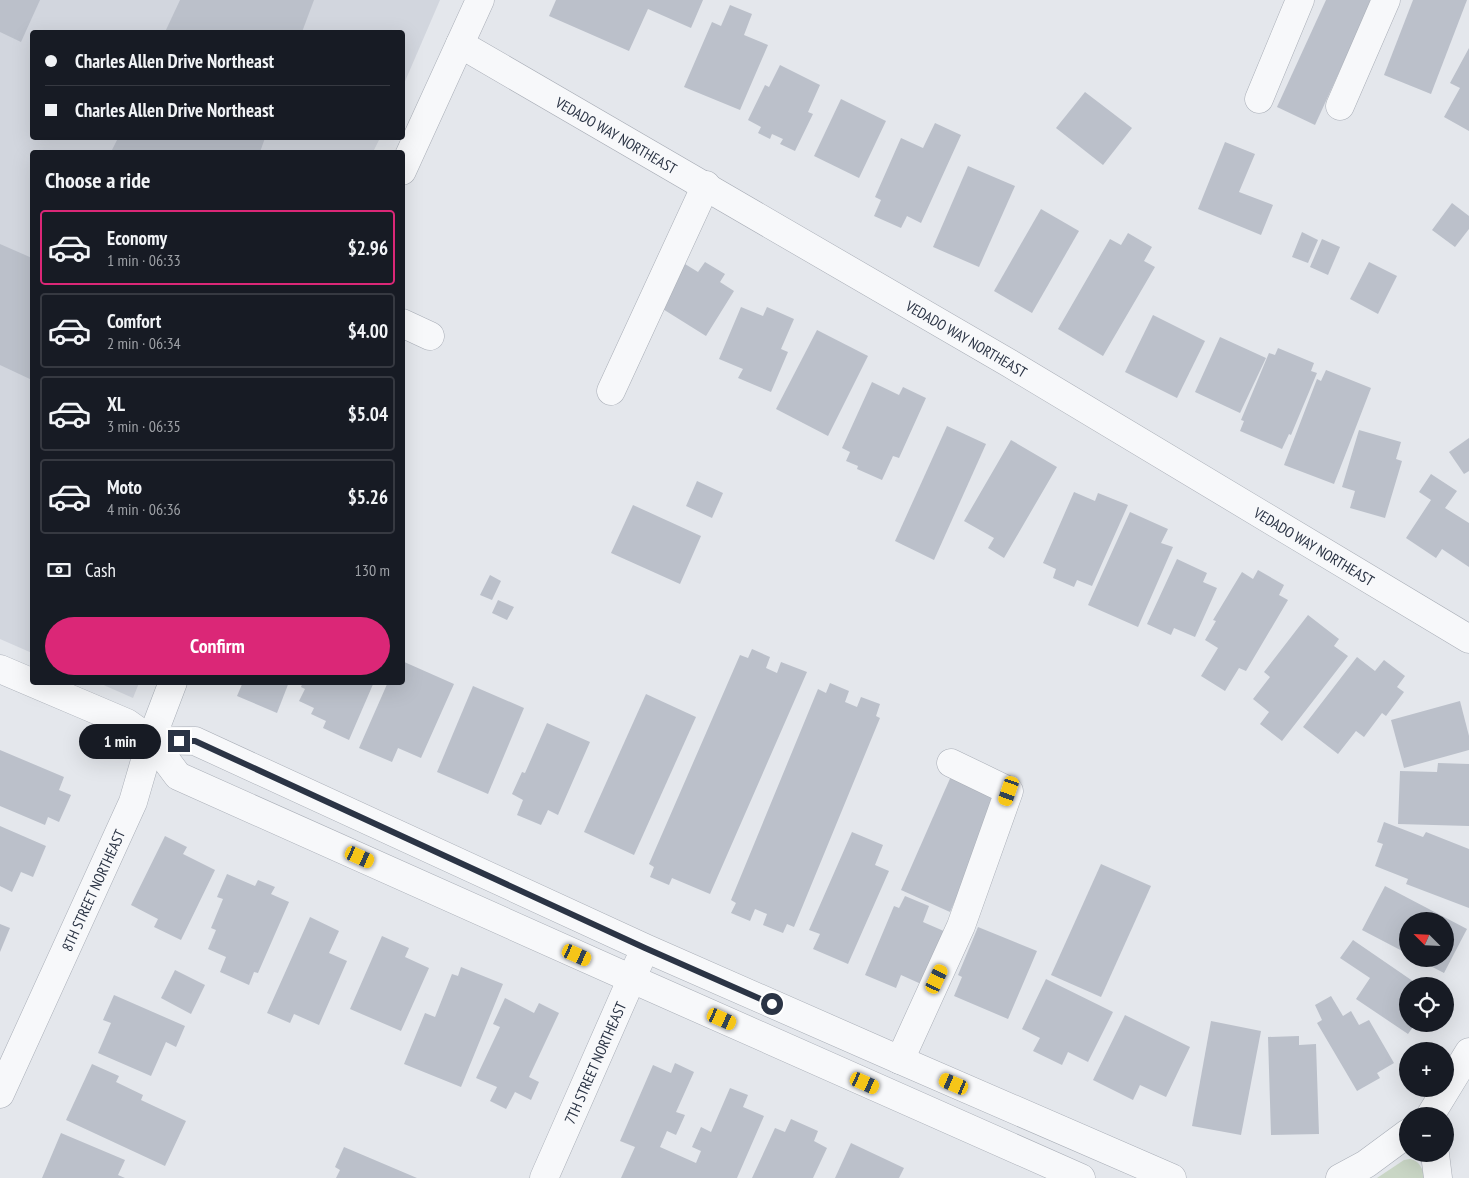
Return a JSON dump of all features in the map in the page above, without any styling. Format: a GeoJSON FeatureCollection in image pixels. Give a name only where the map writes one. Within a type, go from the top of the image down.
{"type":"FeatureCollection","features":[{"type":"Feature","properties":{"kind":"street"},"geometry":{"type":"LineString","coordinates":[[405,164],[480,0]]}},
{"type":"Feature","properties":{"kind":"street"},"geometry":{"type":"LineString","coordinates":[[1258,99],[1300,0]]}},
{"type":"Feature","properties":{"kind":"street"},"geometry":{"type":"LineString","coordinates":[[1340,106],[1386,0]]}},
{"type":"Feature","properties":{"kind":"street","name":"VEDADO WAY NORTHEAST"},"geometry":{"type":"LineString","coordinates":[[460,44],[706,185],[1000,358],[1469,639]]}},
{"type":"Feature","properties":{"kind":"street"},"geometry":{"type":"LineString","coordinates":[[612,391],[706,185]]}},
{"type":"Feature","properties":{"kind":"street"},"geometry":{"type":"LineString","coordinates":[[405,324],[430,336]]}},
{"type":"Feature","properties":{"kind":"street"},"geometry":{"type":"LineString","coordinates":[[0,668],[30,681]]}},
{"type":"Feature","properties":{"kind":"street"},"geometry":{"type":"LineString","coordinates":[[39,685],[126,723],[151,740],[178,776],[1081,1178]]}},
{"type":"Feature","properties":{"kind":"street","name":"8TH STREET NORTHEAST"},"geometry":{"type":"LineString","coordinates":[[0,1094],[133,802],[151,740],[172,685]]}},
{"type":"Feature","properties":{"kind":"street"},"geometry":{"type":"LineString","coordinates":[[151,740],[195,741],[645,948],[1172,1178]]}},
{"type":"Feature","properties":{"kind":"street"},"geometry":{"type":"LineString","coordinates":[[900,1060],[961,926],[1009,791],[951,763]]}},
{"type":"Feature","properties":{"kind":"street","name":"7TH STREET NORTHEAST"},"geometry":{"type":"LineString","coordinates":[[544,1178],[645,948]]}},
{"type":"Feature","properties":{"kind":"street"},"geometry":{"type":"LineString","coordinates":[[1436,1107],[1469,1052]]}},
{"type":"Feature","properties":{"kind":"street"},"geometry":{"type":"LineString","coordinates":[[1340,1178],[1366,1164],[1399,1140]]}},
{"type":"Feature","properties":{"kind":"street"},"geometry":{"type":"LineString","coordinates":[[1436,1162],[1438,1178]]}},
{"type":"Feature","properties":{"kind":"shaded area"},"geometry":{"type":"Polygon","coordinates":[[[0,0],[440,0],[405,81],[405,30],[30,30],[30,140],[379,140],[374,150],[30,150],[30,652],[0,639],[0,0]]]}},
{"type":"Feature","properties":{"kind":"shaded area"},"geometry":{"type":"Polygon","coordinates":[[[104,685],[138,685],[133,698],[104,685]]]}},
{"type":"Feature","properties":{"kind":"green space"},"geometry":{"type":"Polygon","coordinates":[[[1401,1162],[1416,1162],[1423,1172],[1424,1178],[1377,1178],[1401,1162]]]}},
{"type":"Feature","properties":{"kind":"building"},"geometry":{"type":"Polygon","coordinates":[[[0,0],[40,0],[21,42],[0,32],[0,0]]]}},
{"type":"Feature","properties":{"kind":"building"},"geometry":{"type":"Polygon","coordinates":[[[180,0],[314,0],[303,30],[166,30],[180,0]]]}},
{"type":"Feature","properties":{"kind":"building"},"geometry":{"type":"Polygon","coordinates":[[[556,0],[703,0],[691,28],[648,9],[629,51],[549,16],[556,0]]]}},
{"type":"Feature","properties":{"kind":"building"},"geometry":{"type":"Polygon","coordinates":[[[1326,0],[1372,0],[1315,125],[1277,107],[1326,0]]]}},
{"type":"Feature","properties":{"kind":"building"},"geometry":{"type":"Polygon","coordinates":[[[1413,0],[1467,0],[1431,94],[1384,75],[1413,0]]]}},
{"type":"Feature","properties":{"kind":"building"},"geometry":{"type":"Polygon","coordinates":[[[730,5],[752,14],[744,35],[768,45],[740,110],[684,87],[712,22],[721,26],[730,5]]]}},
{"type":"Feature","properties":{"kind":"building"},"geometry":{"type":"Polygon","coordinates":[[[1469,48],[1469,131],[1444,117],[1460,88],[1450,83],[1469,48]]]}},
{"type":"Feature","properties":{"kind":"building"},"geometry":{"type":"Polygon","coordinates":[[[780,65],[820,85],[808,112],[813,114],[795,151],[780,144],[783,139],[772,134],[770,139],[758,133],[761,127],[748,120],[765,85],[769,87],[780,65]]]}},
{"type":"Feature","properties":{"kind":"building"},"geometry":{"type":"Polygon","coordinates":[[[1085,92],[1132,128],[1103,165],[1056,128],[1085,92]]]}},
{"type":"Feature","properties":{"kind":"building"},"geometry":{"type":"Polygon","coordinates":[[[841,99],[886,121],[859,178],[814,156],[841,99]]]}},
{"type":"Feature","properties":{"kind":"building"},"geometry":{"type":"Polygon","coordinates":[[[935,123],[961,135],[921,223],[907,216],[901,228],[874,216],[881,200],[875,197],[901,138],[923,148],[935,123]]]}},
{"type":"Feature","properties":{"kind":"building"},"geometry":{"type":"Polygon","coordinates":[[[117,140],[264,140],[261,150],[112,150],[117,140]]]}},
{"type":"Feature","properties":{"kind":"building"},"geometry":{"type":"Polygon","coordinates":[[[1225,142],[1255,154],[1239,192],[1273,205],[1261,235],[1198,209],[1225,142]]]}},
{"type":"Feature","properties":{"kind":"building"},"geometry":{"type":"Polygon","coordinates":[[[968,166],[1015,186],[979,267],[933,247],[968,166]]]}},
{"type":"Feature","properties":{"kind":"building"},"geometry":{"type":"Polygon","coordinates":[[[1452,203],[1469,216],[1469,229],[1455,247],[1432,230],[1452,203]]]}},
{"type":"Feature","properties":{"kind":"building"},"geometry":{"type":"Polygon","coordinates":[[[1041,209],[1079,231],[1032,313],[994,291],[1041,209]]]}},
{"type":"Feature","properties":{"kind":"building"},"geometry":{"type":"Polygon","coordinates":[[[1302,232],[1318,240],[1308,263],[1292,257],[1302,232]]]}},
{"type":"Feature","properties":{"kind":"building"},"geometry":{"type":"Polygon","coordinates":[[[1128,233],[1152,247],[1144,261],[1155,267],[1103,356],[1058,329],[1110,239],[1121,245],[1128,233]]]}},
{"type":"Feature","properties":{"kind":"building"},"geometry":{"type":"Polygon","coordinates":[[[1322,239],[1340,247],[1328,275],[1310,267],[1322,239]]]}},
{"type":"Feature","properties":{"kind":"building"},"geometry":{"type":"Polygon","coordinates":[[[0,244],[30,257],[30,379],[0,365],[0,244]]]}},
{"type":"Feature","properties":{"kind":"building"},"geometry":{"type":"Polygon","coordinates":[[[705,262],[725,274],[720,282],[734,291],[706,336],[658,306],[685,264],[698,272],[705,262]]]}},
{"type":"Feature","properties":{"kind":"building"},"geometry":{"type":"Polygon","coordinates":[[[1369,262],[1397,276],[1378,314],[1350,299],[1369,262]]]}},
{"type":"Feature","properties":{"kind":"building"},"geometry":{"type":"Polygon","coordinates":[[[741,307],[763,316],[767,307],[794,319],[781,349],[788,352],[771,392],[738,378],[743,369],[719,359],[741,307]]]}},
{"type":"Feature","properties":{"kind":"building"},"geometry":{"type":"Polygon","coordinates":[[[1153,315],[1205,341],[1177,398],[1125,372],[1153,315]]]}},
{"type":"Feature","properties":{"kind":"building"},"geometry":{"type":"Polygon","coordinates":[[[817,330],[868,356],[828,436],[776,409],[817,330]]]}},
{"type":"Feature","properties":{"kind":"building"},"geometry":{"type":"Polygon","coordinates":[[[1220,337],[1266,358],[1240,413],[1195,392],[1220,337]]]}},
{"type":"Feature","properties":{"kind":"building"},"geometry":{"type":"Polygon","coordinates":[[[1278,348],[1314,363],[1311,371],[1317,373],[1291,435],[1289,434],[1282,449],[1240,431],[1244,421],[1241,420],[1269,353],[1275,355],[1278,348]]]}},
{"type":"Feature","properties":{"kind":"building"},"geometry":{"type":"Polygon","coordinates":[[[1326,370],[1371,388],[1334,484],[1284,465],[1317,379],[1321,381],[1326,370]]]}},
{"type":"Feature","properties":{"kind":"building"},"geometry":{"type":"Polygon","coordinates":[[[872,382],[899,395],[903,387],[926,398],[899,458],[893,456],[882,480],[857,469],[858,466],[846,461],[850,452],[842,448],[872,382]]]}},
{"type":"Feature","properties":{"kind":"building"},"geometry":{"type":"Polygon","coordinates":[[[947,426],[986,444],[934,560],[895,541],[947,426]]]}},
{"type":"Feature","properties":{"kind":"building"},"geometry":{"type":"Polygon","coordinates":[[[1359,430],[1401,442],[1396,459],[1402,461],[1385,518],[1350,508],[1355,491],[1342,487],[1359,430]]]}},
{"type":"Feature","properties":{"kind":"building"},"geometry":{"type":"Polygon","coordinates":[[[1469,438],[1469,471],[1464,474],[1449,452],[1469,438]]]}},
{"type":"Feature","properties":{"kind":"building"},"geometry":{"type":"Polygon","coordinates":[[[1011,440],[1057,467],[1004,558],[988,548],[994,538],[964,521],[1011,440]]]}},
{"type":"Feature","properties":{"kind":"building"},"geometry":{"type":"Polygon","coordinates":[[[1431,474],[1457,491],[1445,508],[1469,523],[1469,567],[1442,549],[1436,558],[1406,538],[1431,500],[1419,492],[1431,474]]]}},
{"type":"Feature","properties":{"kind":"building"},"geometry":{"type":"Polygon","coordinates":[[[697,481],[723,493],[712,518],[686,506],[697,481]]]}},
{"type":"Feature","properties":{"kind":"building"},"geometry":{"type":"Polygon","coordinates":[[[1074,492],[1095,501],[1098,493],[1128,505],[1092,586],[1077,580],[1074,587],[1053,578],[1056,569],[1043,563],[1074,492]]]}},
{"type":"Feature","properties":{"kind":"building"},"geometry":{"type":"Polygon","coordinates":[[[633,505],[701,536],[680,584],[611,553],[633,505]]]}},
{"type":"Feature","properties":{"kind":"building"},"geometry":{"type":"Polygon","coordinates":[[[1130,512],[1168,529],[1161,543],[1173,547],[1138,627],[1088,605],[1130,512]]]}},
{"type":"Feature","properties":{"kind":"building"},"geometry":{"type":"Polygon","coordinates":[[[1177,559],[1207,573],[1203,582],[1217,588],[1195,637],[1174,628],[1171,635],[1147,624],[1177,559]]]}},
{"type":"Feature","properties":{"kind":"building"},"geometry":{"type":"Polygon","coordinates":[[[1258,570],[1284,585],[1279,595],[1288,600],[1246,671],[1239,668],[1225,691],[1201,676],[1218,648],[1205,640],[1216,621],[1213,620],[1242,572],[1253,579],[1258,570]]]}},
{"type":"Feature","properties":{"kind":"building"},"geometry":{"type":"Polygon","coordinates":[[[490,575],[501,581],[492,600],[480,595],[490,575]]]}},
{"type":"Feature","properties":{"kind":"building"},"geometry":{"type":"Polygon","coordinates":[[[498,600],[514,607],[507,620],[492,613],[498,600]]]}},
{"type":"Feature","properties":{"kind":"building"},"geometry":{"type":"Polygon","coordinates":[[[1308,615],[1339,639],[1334,646],[1348,656],[1282,741],[1260,724],[1269,712],[1253,699],[1270,677],[1264,672],[1308,615]]]}},
{"type":"Feature","properties":{"kind":"building"},"geometry":{"type":"Polygon","coordinates":[[[752,649],[770,657],[766,668],[777,673],[781,662],[807,672],[710,894],[672,878],[669,885],[650,877],[654,867],[649,864],[740,655],[748,658],[752,649]]]}},
{"type":"Feature","properties":{"kind":"building"},"geometry":{"type":"Polygon","coordinates":[[[1357,657],[1375,671],[1384,660],[1405,676],[1397,687],[1404,692],[1386,716],[1382,713],[1364,737],[1356,731],[1338,754],[1303,727],[1357,657]]]}},
{"type":"Feature","properties":{"kind":"building"},"geometry":{"type":"Polygon","coordinates":[[[405,662],[454,684],[421,758],[398,748],[392,762],[359,748],[387,685],[405,685],[405,662]]]}},
{"type":"Feature","properties":{"kind":"building"},"geometry":{"type":"Polygon","coordinates":[[[830,683],[849,691],[845,702],[857,707],[861,697],[880,704],[876,716],[880,718],[794,927],[787,924],[783,933],[763,925],[767,914],[755,909],[750,921],[731,913],[736,903],[731,900],[818,689],[826,693],[830,683]]]}},
{"type":"Feature","properties":{"kind":"building"},"geometry":{"type":"Polygon","coordinates":[[[242,685],[288,685],[277,713],[237,696],[242,685]]]}},
{"type":"Feature","properties":{"kind":"building"},"geometry":{"type":"Polygon","coordinates":[[[302,685],[373,685],[349,740],[323,728],[326,721],[311,714],[314,708],[299,701],[305,689],[301,687],[302,685]]]}},
{"type":"Feature","properties":{"kind":"building"},"geometry":{"type":"Polygon","coordinates":[[[473,686],[524,708],[488,794],[437,772],[473,686]]]}},
{"type":"Feature","properties":{"kind":"building"},"geometry":{"type":"Polygon","coordinates":[[[646,694],[696,717],[634,855],[584,832],[646,694]]]}},
{"type":"Feature","properties":{"kind":"building"},"geometry":{"type":"Polygon","coordinates":[[[1460,701],[1469,736],[1469,750],[1404,768],[1391,720],[1460,701]]]}},
{"type":"Feature","properties":{"kind":"building"},"geometry":{"type":"Polygon","coordinates":[[[547,723],[590,742],[558,815],[548,810],[541,825],[517,815],[523,800],[512,794],[522,772],[525,773],[547,723]]]}},
{"type":"Feature","properties":{"kind":"building"},"geometry":{"type":"Polygon","coordinates":[[[0,750],[64,777],[59,790],[71,795],[59,822],[48,817],[45,825],[0,806],[0,750]]]}},
{"type":"Feature","properties":{"kind":"building"},"geometry":{"type":"Polygon","coordinates":[[[1438,763],[1469,764],[1469,826],[1398,824],[1400,771],[1437,772],[1438,763]]]}},
{"type":"Feature","properties":{"kind":"building"},"geometry":{"type":"Polygon","coordinates":[[[952,774],[1001,796],[950,912],[901,890],[952,774]]]}},
{"type":"Feature","properties":{"kind":"building"},"geometry":{"type":"Polygon","coordinates":[[[1384,822],[1423,837],[1426,832],[1469,849],[1469,908],[1406,884],[1408,879],[1375,866],[1383,844],[1377,842],[1384,822]]]}},
{"type":"Feature","properties":{"kind":"building"},"geometry":{"type":"Polygon","coordinates":[[[0,826],[46,846],[33,877],[21,872],[12,892],[0,886],[0,826]]]}},
{"type":"Feature","properties":{"kind":"building"},"geometry":{"type":"Polygon","coordinates":[[[852,832],[883,845],[875,865],[889,871],[848,964],[813,949],[820,934],[809,930],[852,832]]]}},
{"type":"Feature","properties":{"kind":"building"},"geometry":{"type":"Polygon","coordinates":[[[165,836],[187,847],[183,854],[215,870],[181,940],[154,927],[158,919],[131,905],[165,836]]]}},
{"type":"Feature","properties":{"kind":"building"},"geometry":{"type":"Polygon","coordinates":[[[1101,864],[1151,886],[1101,997],[1051,975],[1101,864]]]}},
{"type":"Feature","properties":{"kind":"building"},"geometry":{"type":"Polygon","coordinates":[[[227,874],[255,886],[258,880],[275,887],[271,894],[289,902],[258,973],[254,972],[249,985],[220,972],[226,957],[208,949],[216,930],[211,928],[223,899],[217,897],[227,874]]]}},
{"type":"Feature","properties":{"kind":"building"},"geometry":{"type":"Polygon","coordinates":[[[1385,886],[1435,912],[1399,912],[1399,949],[1362,930],[1385,886]]]}},
{"type":"Feature","properties":{"kind":"building"},"geometry":{"type":"Polygon","coordinates":[[[905,896],[929,906],[923,922],[953,935],[930,988],[901,975],[896,988],[865,975],[894,906],[899,908],[905,896]]]}},
{"type":"Feature","properties":{"kind":"building"},"geometry":{"type":"Polygon","coordinates":[[[310,917],[339,931],[329,953],[347,961],[319,1025],[294,1014],[290,1023],[267,1013],[310,917]]]}},
{"type":"Feature","properties":{"kind":"building"},"geometry":{"type":"Polygon","coordinates":[[[1454,922],[1467,929],[1454,954],[1454,922]]]}},
{"type":"Feature","properties":{"kind":"building"},"geometry":{"type":"Polygon","coordinates":[[[0,924],[10,928],[0,952],[0,924]]]}},
{"type":"Feature","properties":{"kind":"building"},"geometry":{"type":"Polygon","coordinates":[[[978,927],[1037,951],[1008,1019],[954,996],[962,977],[958,975],[978,927]]]}},
{"type":"Feature","properties":{"kind":"building"},"geometry":{"type":"Polygon","coordinates":[[[382,936],[409,948],[405,957],[429,968],[401,1031],[350,1009],[382,936]]]}},
{"type":"Feature","properties":{"kind":"building"},"geometry":{"type":"Polygon","coordinates":[[[1353,940],[1407,977],[1399,977],[1399,1028],[1356,999],[1370,978],[1340,958],[1353,940]]]}},
{"type":"Feature","properties":{"kind":"building"},"geometry":{"type":"Polygon","coordinates":[[[461,967],[503,984],[461,1087],[404,1064],[425,1013],[435,1017],[452,974],[458,976],[461,967]]]}},
{"type":"Feature","properties":{"kind":"building"},"geometry":{"type":"Polygon","coordinates":[[[1434,968],[1447,968],[1444,973],[1434,968]]]}},
{"type":"Feature","properties":{"kind":"building"},"geometry":{"type":"Polygon","coordinates":[[[175,970],[205,985],[191,1014],[161,998],[175,970]]]}},
{"type":"Feature","properties":{"kind":"building"},"geometry":{"type":"Polygon","coordinates":[[[1046,979],[1113,1012],[1088,1062],[1068,1052],[1062,1065],[1033,1051],[1040,1038],[1022,1029],[1046,979]]]}},
{"type":"Feature","properties":{"kind":"building"},"geometry":{"type":"Polygon","coordinates":[[[114,995],[185,1026],[176,1047],[166,1042],[151,1076],[98,1053],[111,1023],[103,1020],[114,995]]]}},
{"type":"Feature","properties":{"kind":"building"},"geometry":{"type":"Polygon","coordinates":[[[1331,996],[1343,1016],[1351,1011],[1359,1025],[1369,1020],[1394,1063],[1377,1073],[1380,1078],[1357,1091],[1317,1023],[1322,1020],[1315,1005],[1331,996]]]}},
{"type":"Feature","properties":{"kind":"building"},"geometry":{"type":"Polygon","coordinates":[[[505,998],[534,1013],[539,1003],[559,1013],[529,1077],[539,1082],[531,1100],[515,1092],[506,1109],[490,1101],[497,1087],[476,1078],[500,1027],[493,1024],[505,998]]]}},
{"type":"Feature","properties":{"kind":"building"},"geometry":{"type":"Polygon","coordinates":[[[1125,1015],[1190,1047],[1166,1097],[1140,1085],[1133,1100],[1093,1080],[1125,1015]]]}},
{"type":"Feature","properties":{"kind":"building"},"geometry":{"type":"Polygon","coordinates":[[[1211,1021],[1261,1031],[1241,1135],[1192,1126],[1211,1021]]]}},
{"type":"Feature","properties":{"kind":"building"},"geometry":{"type":"Polygon","coordinates":[[[1299,1036],[1299,1045],[1316,1044],[1319,1134],[1271,1135],[1268,1037],[1299,1036]]]}},
{"type":"Feature","properties":{"kind":"building"},"geometry":{"type":"Polygon","coordinates":[[[675,1063],[694,1072],[676,1112],[685,1115],[676,1135],[667,1131],[660,1147],[696,1163],[701,1151],[692,1147],[701,1127],[711,1132],[730,1088],[748,1095],[743,1107],[764,1116],[737,1178],[621,1178],[635,1147],[620,1141],[653,1065],[671,1073],[675,1063]]]}},
{"type":"Feature","properties":{"kind":"building"},"geometry":{"type":"Polygon","coordinates":[[[92,1064],[119,1076],[116,1082],[143,1095],[141,1100],[186,1121],[165,1166],[66,1120],[92,1064]]]}},
{"type":"Feature","properties":{"kind":"building"},"geometry":{"type":"Polygon","coordinates":[[[791,1119],[818,1131],[814,1141],[827,1148],[813,1178],[752,1178],[775,1128],[785,1132],[791,1119]]]}},
{"type":"Feature","properties":{"kind":"building"},"geometry":{"type":"Polygon","coordinates":[[[61,1133],[125,1160],[118,1175],[125,1178],[42,1178],[61,1133]]]}},
{"type":"Feature","properties":{"kind":"building"},"geometry":{"type":"Polygon","coordinates":[[[851,1143],[904,1168],[899,1178],[835,1178],[851,1143]]]}},
{"type":"Feature","properties":{"kind":"building"},"geometry":{"type":"Polygon","coordinates":[[[344,1147],[417,1178],[336,1178],[340,1170],[335,1167],[344,1147]]]}},
{"type":"Feature","properties":{"kind":"route"},"geometry":{"type":"LineString","coordinates":[[179,741],[195,741],[645,948],[772,1004]]}}]}
